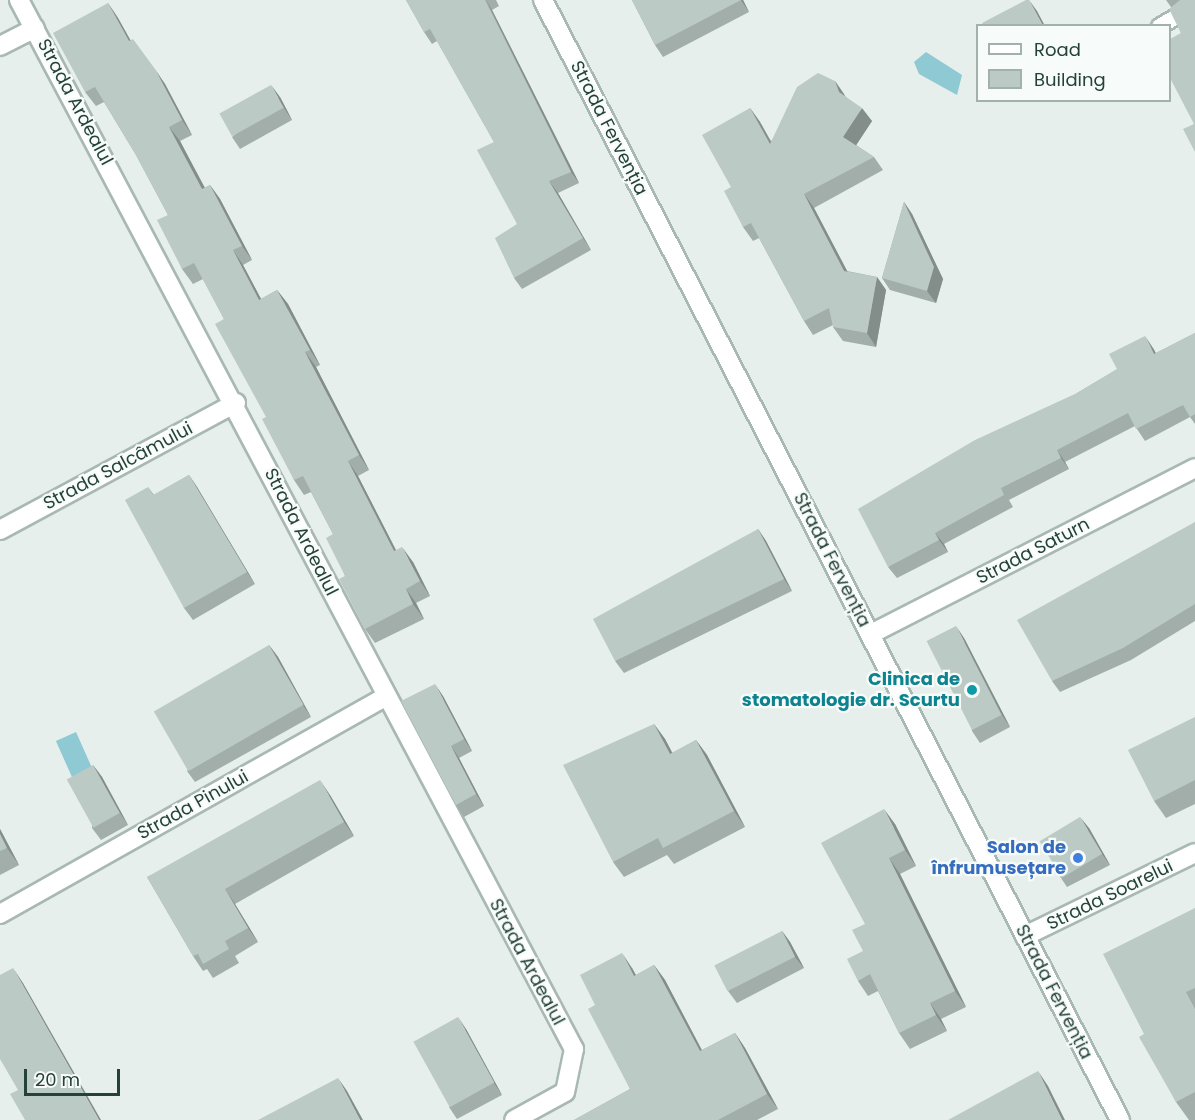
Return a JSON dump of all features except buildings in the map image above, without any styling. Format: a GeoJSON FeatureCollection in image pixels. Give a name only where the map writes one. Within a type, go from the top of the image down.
{"type":"FeatureCollection","features":[{"type":"Feature","properties":{"kind":"street","name":"Strada Ardealul"},"geometry":{"type":"LineString","coordinates":[[19,0],[236,403],[385,697],[574,1049],[575,1066],[565,1092],[514,1120]]}},
{"type":"Feature","properties":{"kind":"street","name":"Strada Fervenția"},"geometry":{"type":"LineString","coordinates":[[543,0],[1120,1120]]}},
{"type":"Feature","properties":{"kind":"street"},"geometry":{"type":"LineString","coordinates":[[0,46],[35,28]]}},
{"type":"Feature","properties":{"kind":"street","name":"Strada Salcâmului"},"geometry":{"type":"LineString","coordinates":[[0,530],[236,403]]}},
{"type":"Feature","properties":{"kind":"street","name":"Strada Saturn"},"geometry":{"type":"LineString","coordinates":[[871,634],[1195,468]]}},
{"type":"Feature","properties":{"kind":"street","name":"Strada Pinului"},"geometry":{"type":"LineString","coordinates":[[0,914],[385,697]]}},
{"type":"Feature","properties":{"kind":"street","name":"Strada Soarelui"},"geometry":{"type":"LineString","coordinates":[[1025,936],[1195,853]]}},
{"type":"Feature","properties":{"kind":"lane"},"geometry":{"type":"LineString","coordinates":[[1162,24],[1195,5]]}},
{"type":"Feature","properties":{"kind":"water"},"geometry":{"type":"Polygon","coordinates":[[[926,52],[962,75],[957,95],[919,74],[914,62],[926,52]]]}},
{"type":"Feature","properties":{"kind":"water"},"geometry":{"type":"Polygon","coordinates":[[[76,732],[93,770],[73,779],[56,741],[76,732]]]}},
{"type":"Feature","properties":{"kind":"place","name":"Clinica de stomatologie dr. Scurtu"},"geometry":{"type":"Point","coordinates":[972,690]}},
{"type":"Feature","properties":{"kind":"place","name":"Salon de înfrumusețare"},"geometry":{"type":"Point","coordinates":[1078,858]}}]}
